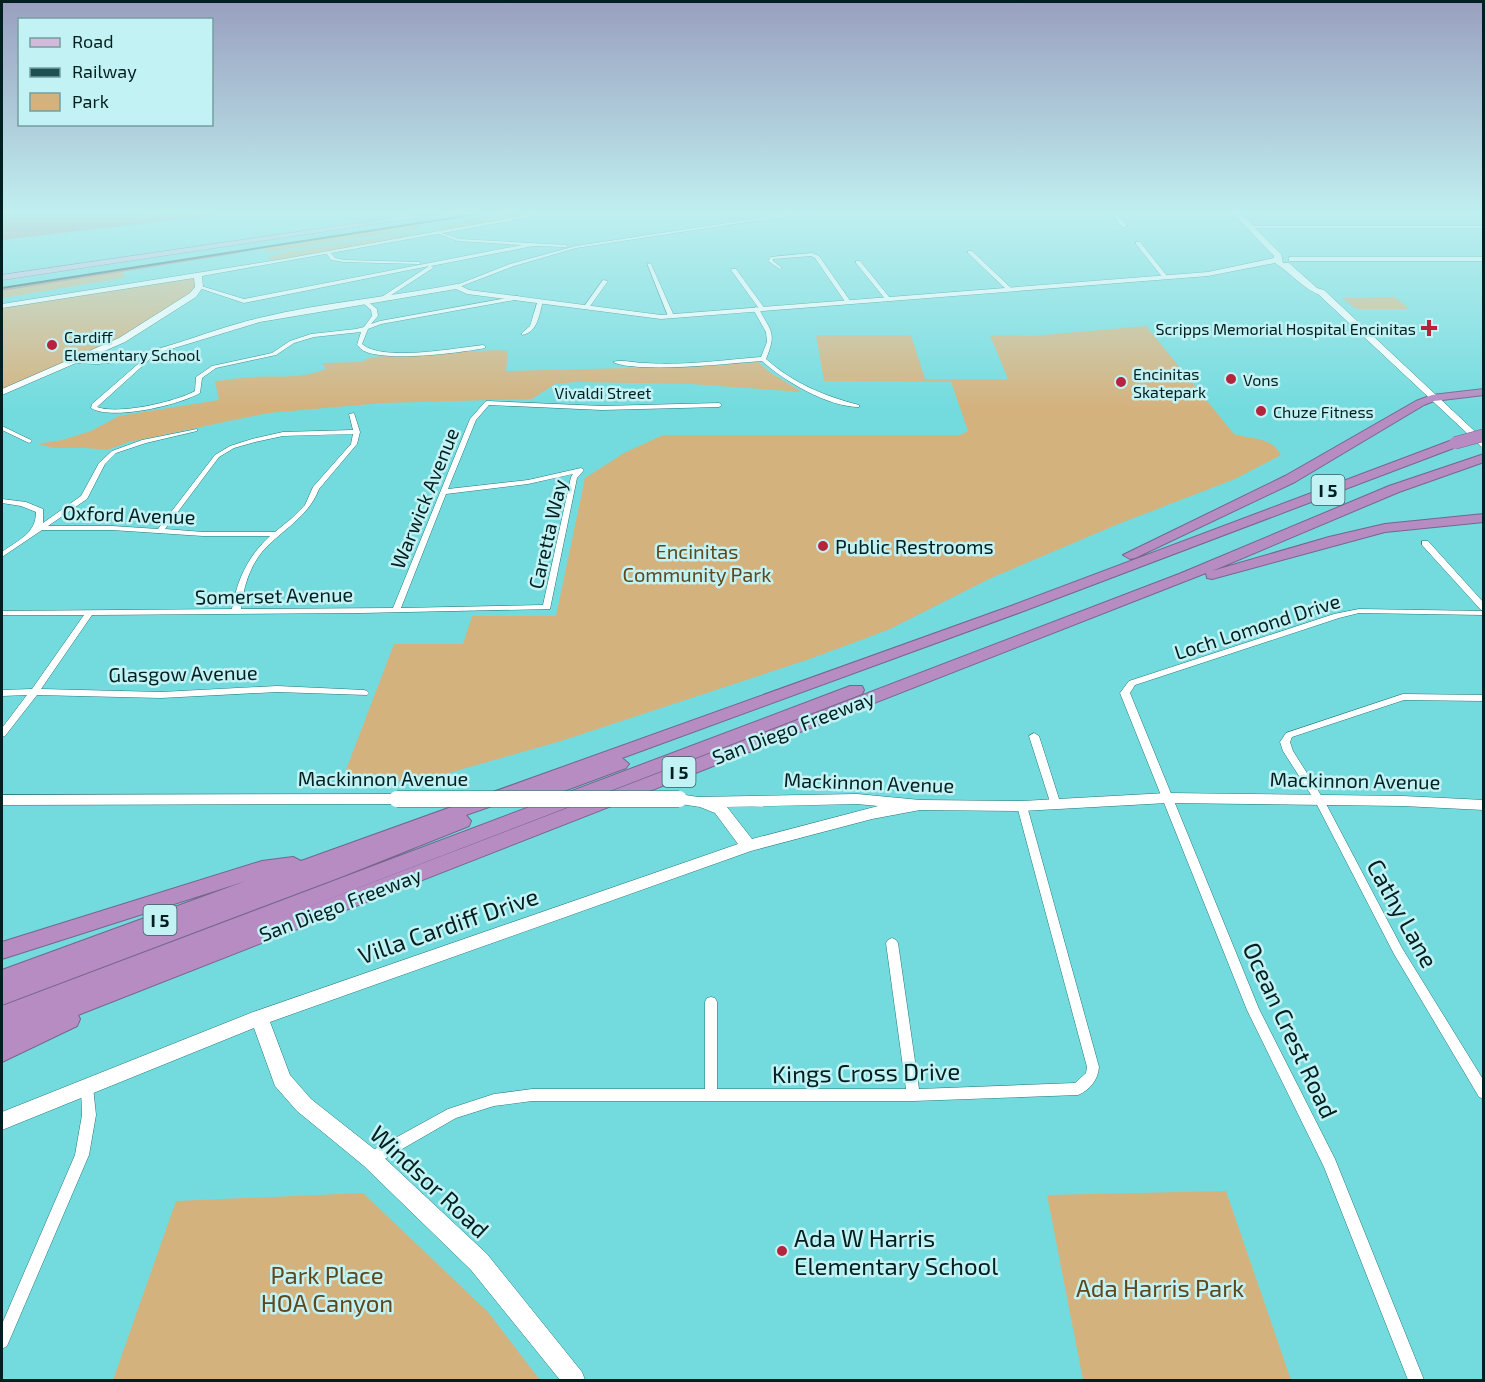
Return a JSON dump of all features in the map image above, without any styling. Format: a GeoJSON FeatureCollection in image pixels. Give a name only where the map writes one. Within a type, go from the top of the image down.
{"type":"FeatureCollection","features":[{"type":"Feature","properties":{"kind":"highway"},"geometry":{"type":"LineString","coordinates":[[1016,609],[1290,479],[1420,403],[1432,398],[1484,392]]}},
{"type":"Feature","properties":{"kind":"highway","name":"San Diego Freeway"},"geometry":{"type":"LineString","coordinates":[[2,979],[1016,609],[1455,443],[1484,435]]}},
{"type":"Feature","properties":{"kind":"highway","name":"San Diego Freeway"},"geometry":{"type":"LineString","coordinates":[[2,1035],[1184,577],[1394,489],[1478,459]]}},
{"type":"Feature","properties":{"kind":"highway"},"geometry":{"type":"LineString","coordinates":[[1184,577],[1219,575],[1334,540],[1385,528],[1484,518]]}},
{"type":"Feature","properties":{"kind":"highway"},"geometry":{"type":"LineString","coordinates":[[2,996],[334,872],[471,817],[567,784],[1194,548],[1201,538]]}},
{"type":"Feature","properties":{"kind":"highway"},"geometry":{"type":"LineString","coordinates":[[2,1016],[1209,556],[1234,557]]}},
{"type":"Feature","properties":{"kind":"highway"},"geometry":{"type":"LineString","coordinates":[[2,950],[262,868],[318,862]]}},
{"type":"Feature","properties":{"kind":"highway"},"geometry":{"type":"LineString","coordinates":[[2,1052],[175,968]]}},
{"type":"Feature","properties":{"kind":"street"},"geometry":{"type":"LineString","coordinates":[[2,306],[176,278]]}},
{"type":"Feature","properties":{"kind":"street"},"geometry":{"type":"LineString","coordinates":[[2,392],[122,340],[189,299],[199,287],[198,278]]}},
{"type":"Feature","properties":{"kind":"street"},"geometry":{"type":"LineString","coordinates":[[199,287],[244,301],[361,278]]}},
{"type":"Feature","properties":{"kind":"street"},"geometry":{"type":"LineString","coordinates":[[382,299],[414,278]]}},
{"type":"Feature","properties":{"kind":"street"},"geometry":{"type":"LineString","coordinates":[[77,361],[105,362],[256,321],[324,306],[457,286],[477,278]]}},
{"type":"Feature","properties":{"kind":"street"},"geometry":{"type":"LineString","coordinates":[[655,278],[671,316]]}},
{"type":"Feature","properties":{"kind":"street"},"geometry":{"type":"LineString","coordinates":[[739,278],[759,309],[762,323],[769,329],[771,340],[763,359]]}},
{"type":"Feature","properties":{"kind":"street"},"geometry":{"type":"LineString","coordinates":[[832,278],[848,302]]}},
{"type":"Feature","properties":{"kind":"street"},"geometry":{"type":"LineString","coordinates":[[871,278],[888,299]]}},
{"type":"Feature","properties":{"kind":"street"},"geometry":{"type":"LineString","coordinates":[[998,278],[1009,289]]}},
{"type":"Feature","properties":{"kind":"street"},"geometry":{"type":"LineString","coordinates":[[457,286],[467,292],[647,317],[1158,278]]}},
{"type":"Feature","properties":{"kind":"street"},"geometry":{"type":"LineString","coordinates":[[1304,278],[1314,290],[1321,292],[1484,446]]}},
{"type":"Feature","properties":{"kind":"street"},"geometry":{"type":"LineString","coordinates":[[586,308],[605,281]]}},
{"type":"Feature","properties":{"kind":"street"},"geometry":{"type":"LineString","coordinates":[[151,351],[147,359],[94,405],[98,412],[112,413],[185,399],[196,394],[199,377],[214,367],[262,358],[274,354],[292,342],[313,335],[357,331],[369,326],[518,298]]}},
{"type":"Feature","properties":{"kind":"street"},"geometry":{"type":"LineString","coordinates":[[363,301],[374,309],[375,316],[359,344],[364,351],[397,354],[483,347]]}},
{"type":"Feature","properties":{"kind":"street"},"geometry":{"type":"LineString","coordinates":[[524,334],[533,327],[540,301]]}},
{"type":"Feature","properties":{"kind":"street"},"geometry":{"type":"LineString","coordinates":[[616,362],[633,365],[697,365],[763,359],[774,369],[822,398],[857,406]]}},
{"type":"Feature","properties":{"kind":"street","name":"Vivaldi Street"},"geometry":{"type":"LineString","coordinates":[[487,403],[602,408],[719,405]]}},
{"type":"Feature","properties":{"kind":"street","name":"Warwick Avenue"},"geometry":{"type":"LineString","coordinates":[[397,608],[473,418],[487,403]]}},
{"type":"Feature","properties":{"kind":"street"},"geometry":{"type":"LineString","coordinates":[[236,612],[239,587],[247,570],[264,546],[293,522],[314,496],[316,489],[354,444],[357,432],[352,414]]}},
{"type":"Feature","properties":{"kind":"street"},"geometry":{"type":"LineString","coordinates":[[2,428],[29,441]]}},
{"type":"Feature","properties":{"kind":"street"},"geometry":{"type":"LineString","coordinates":[[2,555],[37,528],[84,497],[106,458],[114,452],[132,445],[195,429]]}},
{"type":"Feature","properties":{"kind":"street"},"geometry":{"type":"LineString","coordinates":[[161,530],[217,456],[232,447],[284,434],[357,432]]}},
{"type":"Feature","properties":{"kind":"street","name":"Caretta Way"},"geometry":{"type":"LineString","coordinates":[[445,492],[528,482],[581,470],[574,477],[547,607]]}},
{"type":"Feature","properties":{"kind":"street","name":"Oxford Avenue"},"geometry":{"type":"LineString","coordinates":[[2,501],[23,504],[40,511],[37,528],[161,530],[203,534],[276,534]]}},
{"type":"Feature","properties":{"kind":"street"},"geometry":{"type":"LineString","coordinates":[[1425,543],[1484,610]]}},
{"type":"Feature","properties":{"kind":"street","name":"Somerset Avenue"},"geometry":{"type":"LineString","coordinates":[[2,613],[89,614],[397,608],[464,610],[547,607]]}},
{"type":"Feature","properties":{"kind":"street","name":"Loch Lomond Drive"},"geometry":{"type":"LineString","coordinates":[[1126,699],[1125,693],[1132,683],[1337,616],[1359,611],[1484,610]]}},
{"type":"Feature","properties":{"kind":"street"},"geometry":{"type":"LineString","coordinates":[[2,734],[35,692],[89,614]]}},
{"type":"Feature","properties":{"kind":"street","name":"Glasgow Avenue"},"geometry":{"type":"LineString","coordinates":[[2,693],[161,695],[277,689],[364,693]]}},
{"type":"Feature","properties":{"kind":"street","name":"Cathy Lane"},"geometry":{"type":"LineString","coordinates":[[1484,698],[1403,697],[1289,735],[1285,741],[1288,751],[1319,800],[1398,951],[1484,1093]]}},
{"type":"Feature","properties":{"kind":"street","name":"Ocean Crest Road"},"geometry":{"type":"LineString","coordinates":[[1126,699],[1253,1010],[1330,1164],[1416,1380]]}},
{"type":"Feature","properties":{"kind":"street"},"geometry":{"type":"LineString","coordinates":[[1035,736],[1056,805]]}},
{"type":"Feature","properties":{"kind":"street","name":"Mackinnon Avenue"},"geometry":{"type":"LineString","coordinates":[[2,801],[679,799],[698,802],[857,799],[920,805],[1022,806],[1167,798],[1319,800],[1483,806]]}},
{"type":"Feature","properties":{"kind":"street"},"geometry":{"type":"LineString","coordinates":[[698,802],[720,809],[748,846]]}},
{"type":"Feature","properties":{"kind":"street","name":"Villa Cardiff Drive"},"geometry":{"type":"LineString","coordinates":[[2,1121],[259,1018],[748,846],[872,813],[920,805]]}},
{"type":"Feature","properties":{"kind":"street","name":"Kings Cross Drive"},"geometry":{"type":"LineString","coordinates":[[371,1159],[453,1113],[494,1100],[532,1095],[913,1095],[1078,1089],[1092,1076],[1093,1067],[1022,806]]}},
{"type":"Feature","properties":{"kind":"street"},"geometry":{"type":"LineString","coordinates":[[892,944],[913,1095]]}},
{"type":"Feature","properties":{"kind":"street"},"geometry":{"type":"LineString","coordinates":[[711,1002],[711,1095]]}},
{"type":"Feature","properties":{"kind":"street","name":"Windsor Road"},"geometry":{"type":"LineString","coordinates":[[259,1018],[282,1080],[304,1105],[371,1159],[479,1262],[574,1380]]}},
{"type":"Feature","properties":{"kind":"street"},"geometry":{"type":"LineString","coordinates":[[2,1336],[82,1155],[89,1115],[87,1087]]}},
{"type":"Feature","properties":{"kind":"green space"},"geometry":{"type":"Polygon","coordinates":[[[78,278],[119,278],[2,298],[2,291],[78,278]]]}},
{"type":"Feature","properties":{"kind":"green space","name":"Cardiff Elementary School"},"geometry":{"type":"Polygon","coordinates":[[[176,278],[198,278],[199,287],[145,327],[2,392],[2,306],[176,278]]]}},
{"type":"Feature","properties":{"kind":"green space"},"geometry":{"type":"Polygon","coordinates":[[[1395,297],[1409,309],[1356,309],[1342,298],[1395,297]]]}},
{"type":"Feature","properties":{"kind":"green space","name":"Encinitas Community Park"},"geometry":{"type":"Polygon","coordinates":[[[1146,326],[1234,434],[1267,442],[1281,455],[1235,479],[1116,525],[989,579],[888,630],[807,660],[561,741],[421,781],[341,783],[394,644],[463,644],[472,616],[556,616],[585,478],[624,453],[663,435],[960,435],[968,431],[951,382],[824,381],[816,335],[911,335],[925,379],[1008,379],[990,335],[1032,336],[1146,326]]]}},
{"type":"Feature","properties":{"kind":"green space"},"geometry":{"type":"Polygon","coordinates":[[[508,351],[506,371],[709,366],[758,362],[802,392],[691,384],[576,382],[555,384],[532,399],[383,403],[268,413],[129,442],[107,450],[54,448],[38,444],[62,440],[91,431],[119,416],[219,400],[215,381],[306,375],[326,369],[322,363],[361,362],[372,357],[508,351]]]}},
{"type":"Feature","properties":{"kind":"green space","name":"Ada Harris Park"},"geometry":{"type":"Polygon","coordinates":[[[1226,1191],[1291,1380],[1083,1380],[1047,1195],[1226,1191]]]}},
{"type":"Feature","properties":{"kind":"green space","name":"Park Place HOA Canyon"},"geometry":{"type":"Polygon","coordinates":[[[363,1193],[488,1312],[540,1380],[113,1380],[176,1201],[363,1193]]]}},
{"type":"Feature","properties":{"kind":"waterway"},"geometry":{"type":"LineString","coordinates":[[2,290],[74,278]]}},
{"type":"Feature","properties":{"kind":"railway"},"geometry":{"type":"LineString","coordinates":[[2,288],[63,278]]}},
{"type":"Feature","properties":{"kind":"place","name":"Scripps Memorial Hospital Encinitas"},"geometry":{"type":"Point","coordinates":[1429,328]}},
{"type":"Feature","properties":{"kind":"place","name":"Cardiff Elementary School"},"geometry":{"type":"Point","coordinates":[52,345]}},
{"type":"Feature","properties":{"kind":"place","name":"Vons"},"geometry":{"type":"Point","coordinates":[1231,379]}},
{"type":"Feature","properties":{"kind":"place","name":"Encinitas Skatepark"},"geometry":{"type":"Point","coordinates":[1121,382]}},
{"type":"Feature","properties":{"kind":"place","name":"Chuze Fitness"},"geometry":{"type":"Point","coordinates":[1261,411]}},
{"type":"Feature","properties":{"kind":"place","name":"Public Restrooms"},"geometry":{"type":"Point","coordinates":[823,546]}},
{"type":"Feature","properties":{"kind":"place","name":"Ada W Harris Elementary School"},"geometry":{"type":"Point","coordinates":[782,1251]}}]}
